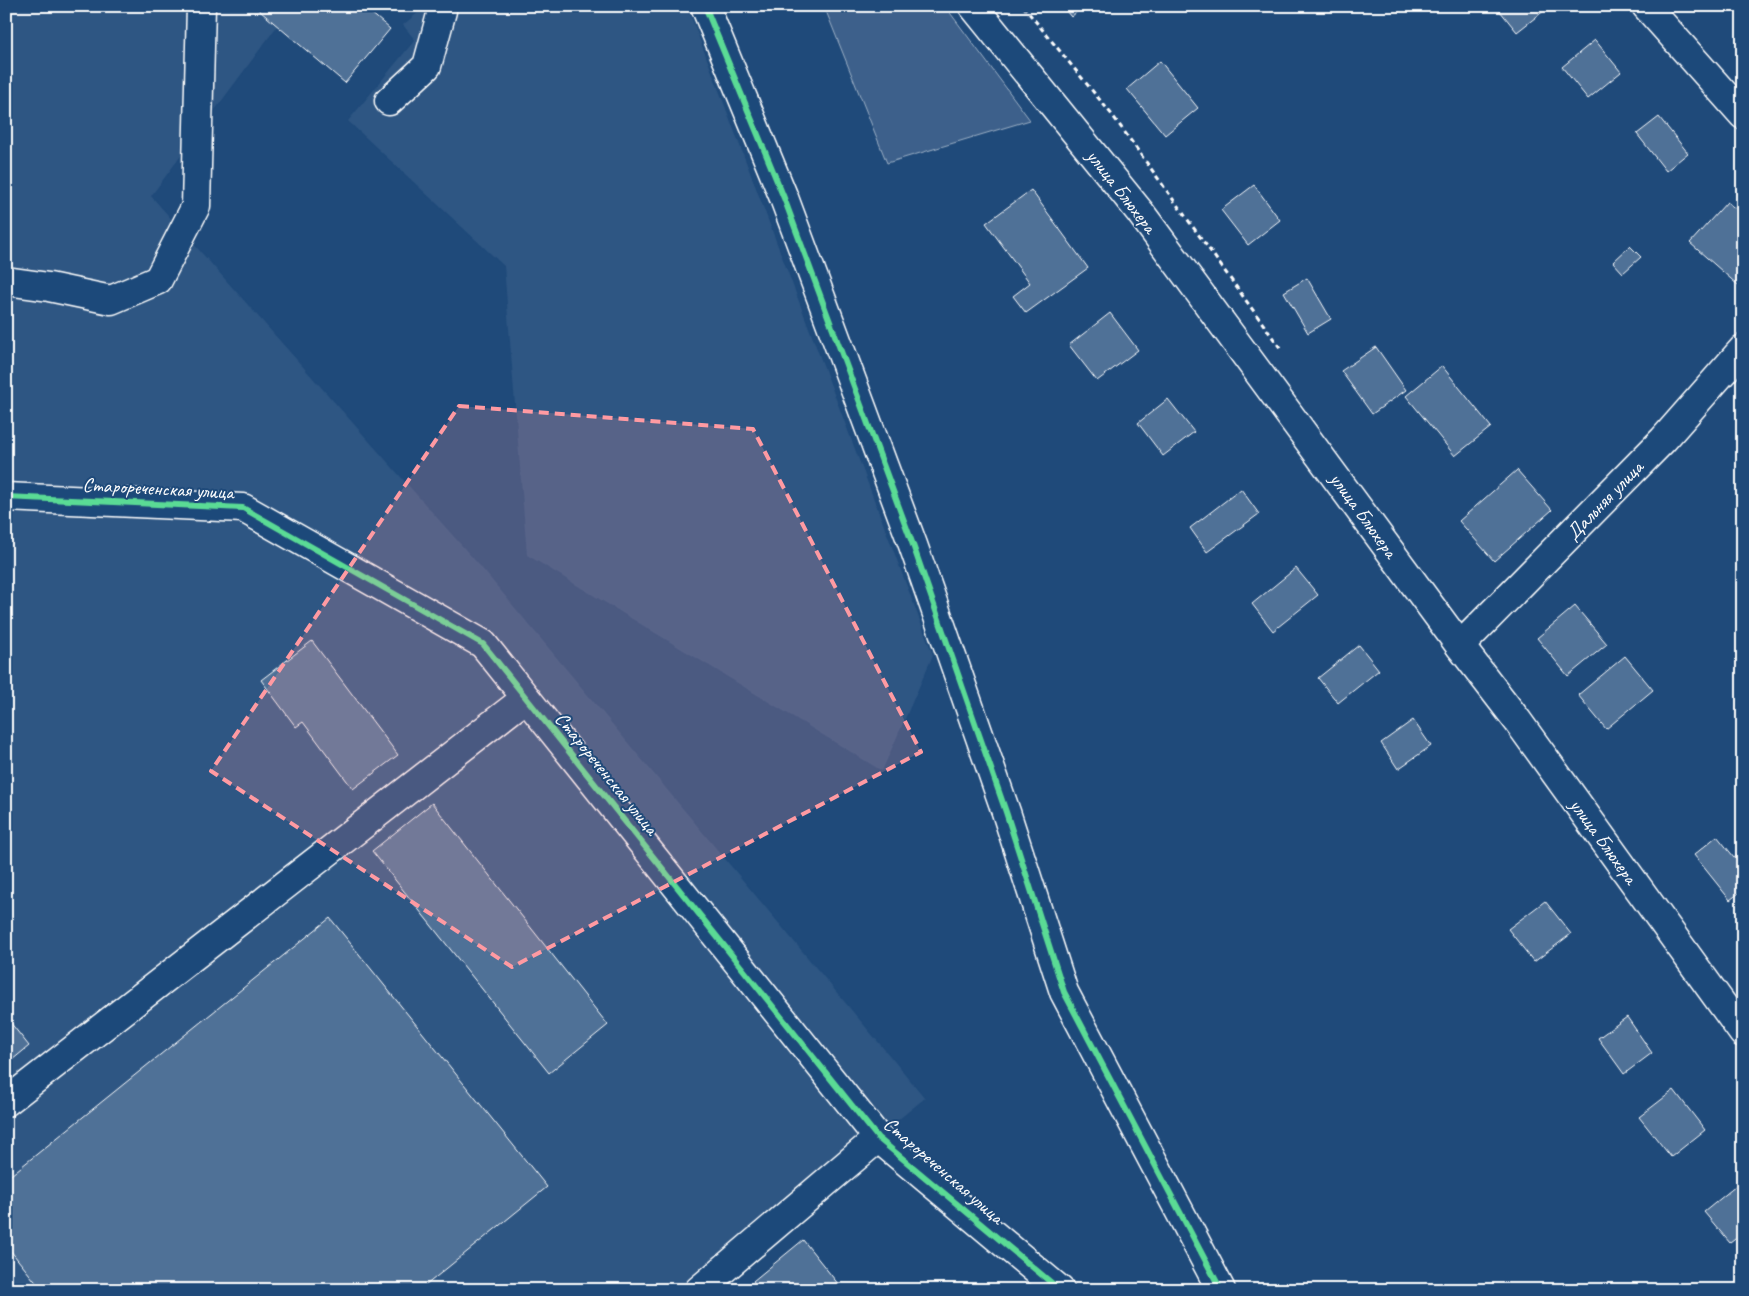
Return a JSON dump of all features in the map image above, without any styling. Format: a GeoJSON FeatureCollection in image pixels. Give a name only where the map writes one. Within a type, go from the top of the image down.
{"type":"FeatureCollection","features":[{"type":"Feature","properties":{"kind":"street"},"geometry":{"type":"LineString","coordinates":[[6,281],[49,287],[111,300],[158,280],[196,206],[201,6]]}},
{"type":"Feature","properties":{"kind":"street"},"geometry":{"type":"LineString","coordinates":[[389,101],[427,66],[442,6]]}},
{"type":"Feature","properties":{"kind":"street"},"geometry":{"type":"LineString","coordinates":[[704,6],[784,198],[913,545],[1006,812],[1064,992],[1221,1290]]}},
{"type":"Feature","properties":{"kind":"street","name":"улица Блюхера"},"geometry":{"type":"LineString","coordinates":[[973,6],[1140,212],[1460,646],[1523,728],[1743,1033]]}},
{"type":"Feature","properties":{"kind":"street"},"geometry":{"type":"LineString","coordinates":[[1646,6],[1743,115]]}},
{"type":"Feature","properties":{"kind":"street","name":"Дальняя улица"},"geometry":{"type":"LineString","coordinates":[[1460,646],[1663,440],[1743,348]]}},
{"type":"Feature","properties":{"kind":"street","name":"Старореченская улица"},"geometry":{"type":"LineString","coordinates":[[6,497],[243,508],[483,644],[878,1138],[1060,1290]]}},
{"type":"Feature","properties":{"kind":"street"},"geometry":{"type":"LineString","coordinates":[[6,1102],[526,698]]}},
{"type":"Feature","properties":{"kind":"street"},"geometry":{"type":"LineString","coordinates":[[699,1290],[878,1138]]}},
{"type":"Feature","properties":{"kind":"highlighted area"},"geometry":{"type":"Polygon","coordinates":[[[459,406],[753,429],[921,752],[512,967],[211,771],[459,406]]]}},
{"type":"Feature","properties":{"kind":"shaded area"},"geometry":{"type":"Polygon","coordinates":[[[6,6],[292,6],[151,196],[480,566],[925,1098],[689,1290],[6,1290],[6,6]]]}},
{"type":"Feature","properties":{"kind":"shaded area"},"geometry":{"type":"Polygon","coordinates":[[[426,6],[687,6],[933,655],[882,771],[527,555],[504,266],[348,121],[415,40],[403,25],[426,6]]]}},
{"type":"Feature","properties":{"kind":"shaded area"},"geometry":{"type":"Polygon","coordinates":[[[824,6],[945,6],[1030,120],[887,163],[824,6]]]}},
{"type":"Feature","properties":{"kind":"building"},"geometry":{"type":"Polygon","coordinates":[[[254,6],[363,6],[390,29],[345,83],[254,6]]]}},
{"type":"Feature","properties":{"kind":"building"},"geometry":{"type":"Polygon","coordinates":[[[1062,6],[1084,6],[1071,17],[1062,6]]]}},
{"type":"Feature","properties":{"kind":"building"},"geometry":{"type":"Polygon","coordinates":[[[1496,6],[1550,6],[1517,32],[1496,6]]]}},
{"type":"Feature","properties":{"kind":"building"},"geometry":{"type":"Polygon","coordinates":[[[1595,40],[1621,72],[1588,99],[1562,67],[1595,40]]]}},
{"type":"Feature","properties":{"kind":"building"},"geometry":{"type":"Polygon","coordinates":[[[1160,61],[1198,108],[1165,135],[1127,89],[1160,61]]]}},
{"type":"Feature","properties":{"kind":"building"},"geometry":{"type":"Polygon","coordinates":[[[1659,117],[1688,153],[1666,171],[1637,134],[1659,117]]]}},
{"type":"Feature","properties":{"kind":"building"},"geometry":{"type":"Polygon","coordinates":[[[1254,185],[1280,220],[1248,245],[1221,210],[1254,185]]]}},
{"type":"Feature","properties":{"kind":"building"},"geometry":{"type":"Polygon","coordinates":[[[1031,190],[1088,268],[1026,313],[1013,296],[1030,283],[986,223],[1031,190]]]}},
{"type":"Feature","properties":{"kind":"building"},"geometry":{"type":"Polygon","coordinates":[[[1727,202],[1743,215],[1743,282],[1739,286],[1690,243],[1727,202]]]}},
{"type":"Feature","properties":{"kind":"building"},"geometry":{"type":"Polygon","coordinates":[[[1630,246],[1641,257],[1623,273],[1613,262],[1630,246]]]}},
{"type":"Feature","properties":{"kind":"building"},"geometry":{"type":"Polygon","coordinates":[[[1307,278],[1331,319],[1308,333],[1284,292],[1307,278]]]}},
{"type":"Feature","properties":{"kind":"building"},"geometry":{"type":"Polygon","coordinates":[[[1110,313],[1138,350],[1097,381],[1069,345],[1110,313]]]}},
{"type":"Feature","properties":{"kind":"building"},"geometry":{"type":"Polygon","coordinates":[[[1376,347],[1406,390],[1372,414],[1341,371],[1376,347]]]}},
{"type":"Feature","properties":{"kind":"building"},"geometry":{"type":"Polygon","coordinates":[[[1442,366],[1491,427],[1455,456],[1406,396],[1442,366]]]}},
{"type":"Feature","properties":{"kind":"building"},"geometry":{"type":"Polygon","coordinates":[[[1168,399],[1194,432],[1163,456],[1138,423],[1168,399]]]}},
{"type":"Feature","properties":{"kind":"building"},"geometry":{"type":"Polygon","coordinates":[[[1517,470],[1552,510],[1494,561],[1459,521],[1517,470]]]}},
{"type":"Feature","properties":{"kind":"building"},"geometry":{"type":"Polygon","coordinates":[[[1241,489],[1259,514],[1207,552],[1190,528],[1241,489]]]}},
{"type":"Feature","properties":{"kind":"building"},"geometry":{"type":"Polygon","coordinates":[[[1296,568],[1318,595],[1273,631],[1252,604],[1296,568]]]}},
{"type":"Feature","properties":{"kind":"building"},"geometry":{"type":"Polygon","coordinates":[[[1575,606],[1607,644],[1568,676],[1537,638],[1575,606]]]}},
{"type":"Feature","properties":{"kind":"building"},"geometry":{"type":"Polygon","coordinates":[[[312,641],[398,755],[353,789],[303,722],[296,727],[261,680],[312,641]]]}},
{"type":"Feature","properties":{"kind":"building"},"geometry":{"type":"Polygon","coordinates":[[[1359,645],[1379,670],[1338,703],[1318,678],[1359,645]]]}},
{"type":"Feature","properties":{"kind":"building"},"geometry":{"type":"Polygon","coordinates":[[[1625,656],[1653,690],[1606,729],[1578,695],[1625,656]]]}},
{"type":"Feature","properties":{"kind":"building"},"geometry":{"type":"Polygon","coordinates":[[[1413,720],[1431,746],[1398,769],[1381,743],[1413,720]]]}},
{"type":"Feature","properties":{"kind":"building"},"geometry":{"type":"Polygon","coordinates":[[[432,803],[608,1025],[549,1073],[372,851],[432,803]]]}},
{"type":"Feature","properties":{"kind":"building"},"geometry":{"type":"Polygon","coordinates":[[[1717,836],[1734,857],[1743,850],[1743,890],[1730,900],[1694,855],[1717,836]]]}},
{"type":"Feature","properties":{"kind":"building"},"geometry":{"type":"Polygon","coordinates":[[[1545,901],[1571,934],[1534,962],[1508,929],[1545,901]]]}},
{"type":"Feature","properties":{"kind":"building"},"geometry":{"type":"Polygon","coordinates":[[[330,918],[547,1187],[420,1290],[42,1290],[6,1245],[6,1179],[330,918]]]}},
{"type":"Feature","properties":{"kind":"building"},"geometry":{"type":"Polygon","coordinates":[[[6,1017],[29,1046],[6,1065],[6,1017]]]}},
{"type":"Feature","properties":{"kind":"building"},"geometry":{"type":"Polygon","coordinates":[[[1627,1017],[1652,1053],[1624,1074],[1598,1038],[1627,1017]]]}},
{"type":"Feature","properties":{"kind":"building"},"geometry":{"type":"Polygon","coordinates":[[[1674,1090],[1705,1130],[1671,1157],[1639,1117],[1674,1090]]]}},
{"type":"Feature","properties":{"kind":"building"},"geometry":{"type":"Polygon","coordinates":[[[1742,1181],[1743,1233],[1730,1243],[1704,1212],[1742,1181]]]}},
{"type":"Feature","properties":{"kind":"building"},"geometry":{"type":"Polygon","coordinates":[[[803,1240],[843,1290],[760,1290],[753,1281],[803,1240]]]}},
{"type":"Feature","properties":{"kind":"cycle path"},"geometry":{"type":"LineString","coordinates":[[705,6],[784,198],[913,545],[1006,812],[1064,992],[1221,1290]]}},
{"type":"Feature","properties":{"kind":"cycle path"},"geometry":{"type":"LineString","coordinates":[[6,497],[243,508],[483,644],[878,1138],[1060,1290]]}}]}
